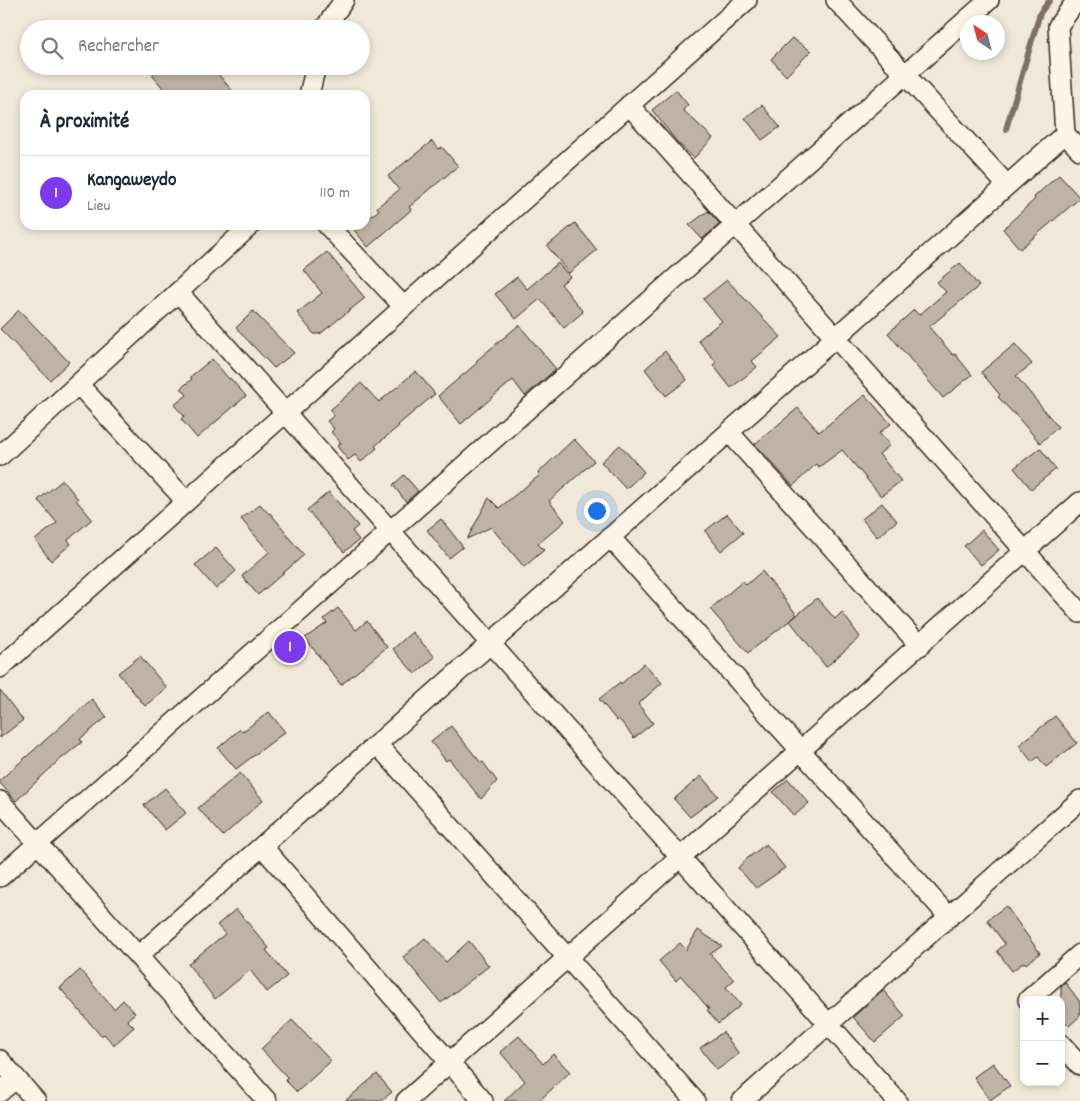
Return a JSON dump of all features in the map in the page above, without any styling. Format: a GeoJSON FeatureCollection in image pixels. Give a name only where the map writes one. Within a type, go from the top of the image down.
{"type":"FeatureCollection","features":[{"type":"Feature","properties":{"kind":"street"},"geometry":{"type":"LineString","coordinates":[[330,20],[344,0]]}},
{"type":"Feature","properties":{"kind":"street"},"geometry":{"type":"LineString","coordinates":[[0,668],[747,0]]}},
{"type":"Feature","properties":{"kind":"street"},"geometry":{"type":"LineString","coordinates":[[836,0],[1007,185]]}},
{"type":"Feature","properties":{"kind":"street"},"geometry":{"type":"LineString","coordinates":[[0,877],[989,0]]}},
{"type":"Feature","properties":{"kind":"street"},"geometry":{"type":"LineString","coordinates":[[1077,0],[1058,26],[1065,134],[1080,150]]}},
{"type":"Feature","properties":{"kind":"street"},"geometry":{"type":"LineString","coordinates":[[310,90],[314,75]]}},
{"type":"Feature","properties":{"kind":"street"},"geometry":{"type":"LineString","coordinates":[[629,105],[1080,613]]}},
{"type":"Feature","properties":{"kind":"street"},"geometry":{"type":"LineString","coordinates":[[138,956],[1065,134]]}},
{"type":"Feature","properties":{"kind":"street"},"geometry":{"type":"LineString","coordinates":[[0,456],[246,230]]}},
{"type":"Feature","properties":{"kind":"street"},"geometry":{"type":"LineString","coordinates":[[332,230],[404,307]]}},
{"type":"Feature","properties":{"kind":"street"},"geometry":{"type":"LineString","coordinates":[[178,292],[897,1101]]}},
{"type":"Feature","properties":{"kind":"street"},"geometry":{"type":"LineString","coordinates":[[78,384],[186,501]]}},
{"type":"Feature","properties":{"kind":"street"},"geometry":{"type":"LineString","coordinates":[[729,432],[920,646]]}},
{"type":"Feature","properties":{"kind":"street"},"geometry":{"type":"LineString","coordinates":[[406,1101],[1080,502]]}},
{"type":"Feature","properties":{"kind":"street"},"geometry":{"type":"LineString","coordinates":[[610,537],[949,917]]}},
{"type":"Feature","properties":{"kind":"street"},"geometry":{"type":"LineString","coordinates":[[377,744],[695,1101]]}},
{"type":"Feature","properties":{"kind":"street"},"geometry":{"type":"LineString","coordinates":[[742,1101],[1080,800]]}},
{"type":"Feature","properties":{"kind":"street"},"geometry":{"type":"LineString","coordinates":[[0,801],[267,1101]]}},
{"type":"Feature","properties":{"kind":"street"},"geometry":{"type":"LineString","coordinates":[[262,846],[483,1101]]}},
{"type":"Feature","properties":{"kind":"street"},"geometry":{"type":"LineString","coordinates":[[1033,996],[1080,954]]}},
{"type":"Feature","properties":{"kind":"street"},"geometry":{"type":"LineString","coordinates":[[1065,1048],[1080,1065]]}},
{"type":"Feature","properties":{"kind":"street"},"geometry":{"type":"LineString","coordinates":[[0,1060],[36,1101]]}},
{"type":"Feature","properties":{"kind":"street"},"geometry":{"type":"LineString","coordinates":[[0,1092],[16,1078]]}},
{"type":"Feature","properties":{"kind":"building"},"geometry":{"type":"Polygon","coordinates":[[[792,38],[811,51],[786,76],[771,59],[792,38]]]}},
{"type":"Feature","properties":{"kind":"building"},"geometry":{"type":"Polygon","coordinates":[[[152,75],[219,75],[232,90],[165,90],[152,75]]]}},
{"type":"Feature","properties":{"kind":"building"},"geometry":{"type":"Polygon","coordinates":[[[676,90],[688,105],[683,110],[713,138],[694,158],[678,143],[652,110],[676,90]]]}},
{"type":"Feature","properties":{"kind":"building"},"geometry":{"type":"Polygon","coordinates":[[[762,105],[780,127],[762,140],[745,118],[762,105]]]}},
{"type":"Feature","properties":{"kind":"building"},"geometry":{"type":"Polygon","coordinates":[[[432,141],[439,149],[442,147],[458,166],[409,207],[411,210],[368,247],[354,230],[370,230],[370,217],[379,210],[377,207],[399,190],[388,176],[432,141]]]}},
{"type":"Feature","properties":{"kind":"building"},"geometry":{"type":"Polygon","coordinates":[[[1059,175],[1080,198],[1020,249],[1003,229],[1035,199],[1034,197],[1059,175]]]}},
{"type":"Feature","properties":{"kind":"building"},"geometry":{"type":"Polygon","coordinates":[[[708,211],[720,224],[702,239],[689,225],[708,211]]]}},
{"type":"Feature","properties":{"kind":"building"},"geometry":{"type":"Polygon","coordinates":[[[575,223],[597,250],[569,273],[547,246],[575,223]]]}},
{"type":"Feature","properties":{"kind":"building"},"geometry":{"type":"Polygon","coordinates":[[[327,252],[365,298],[320,334],[314,334],[297,313],[322,293],[304,270],[327,252]]]}},
{"type":"Feature","properties":{"kind":"building"},"geometry":{"type":"Polygon","coordinates":[[[558,263],[570,277],[561,284],[583,312],[564,328],[540,299],[516,319],[495,294],[517,277],[527,289],[558,263]]]}},
{"type":"Feature","properties":{"kind":"building"},"geometry":{"type":"Polygon","coordinates":[[[960,263],[979,286],[929,327],[972,375],[943,398],[888,333],[914,310],[919,315],[946,292],[937,282],[960,263]]]}},
{"type":"Feature","properties":{"kind":"building"},"geometry":{"type":"Polygon","coordinates":[[[727,280],[781,337],[752,361],[757,367],[731,388],[713,365],[716,362],[698,340],[722,321],[703,299],[727,280]]]}},
{"type":"Feature","properties":{"kind":"building"},"geometry":{"type":"Polygon","coordinates":[[[19,310],[69,362],[50,380],[0,329],[19,310]]]}},
{"type":"Feature","properties":{"kind":"building"},"geometry":{"type":"Polygon","coordinates":[[[253,311],[294,353],[274,368],[236,328],[253,311]]]}},
{"type":"Feature","properties":{"kind":"building"},"geometry":{"type":"Polygon","coordinates":[[[519,325],[556,369],[525,396],[513,380],[461,424],[438,396],[519,325]]]}},
{"type":"Feature","properties":{"kind":"building"},"geometry":{"type":"Polygon","coordinates":[[[1015,344],[1032,364],[1016,376],[1058,427],[1040,443],[998,397],[1000,395],[981,372],[1015,344]]]}},
{"type":"Feature","properties":{"kind":"building"},"geometry":{"type":"Polygon","coordinates":[[[665,351],[687,380],[666,396],[645,369],[665,351]]]}},
{"type":"Feature","properties":{"kind":"building"},"geometry":{"type":"Polygon","coordinates":[[[212,359],[246,396],[197,438],[181,419],[184,416],[174,405],[187,395],[181,388],[192,379],[190,377],[212,359]]]}},
{"type":"Feature","properties":{"kind":"building"},"geometry":{"type":"Polygon","coordinates":[[[416,371],[435,394],[375,446],[377,448],[361,462],[355,455],[348,460],[337,446],[341,443],[331,432],[334,429],[327,421],[334,416],[330,410],[361,383],[379,402],[416,371]]]}},
{"type":"Feature","properties":{"kind":"building"},"geometry":{"type":"Polygon","coordinates":[[[865,395],[891,424],[879,433],[890,445],[879,454],[901,481],[881,496],[842,450],[819,467],[816,464],[793,486],[755,444],[798,408],[819,432],[865,395]]]}},
{"type":"Feature","properties":{"kind":"building"},"geometry":{"type":"Polygon","coordinates":[[[574,439],[594,461],[549,501],[565,521],[538,544],[544,550],[524,567],[491,527],[467,539],[489,498],[499,508],[540,475],[538,473],[574,439]]]}},
{"type":"Feature","properties":{"kind":"building"},"geometry":{"type":"Polygon","coordinates":[[[620,445],[644,472],[626,489],[601,462],[620,445]]]}},
{"type":"Feature","properties":{"kind":"building"},"geometry":{"type":"Polygon","coordinates":[[[1040,448],[1056,469],[1031,489],[1014,468],[1040,448]]]}},
{"type":"Feature","properties":{"kind":"building"},"geometry":{"type":"Polygon","coordinates":[[[404,475],[418,491],[406,502],[393,485],[404,475]]]}},
{"type":"Feature","properties":{"kind":"building"},"geometry":{"type":"Polygon","coordinates":[[[63,480],[78,499],[76,500],[92,519],[68,540],[71,544],[51,561],[35,540],[57,523],[38,500],[63,480]]]}},
{"type":"Feature","properties":{"kind":"building"},"geometry":{"type":"Polygon","coordinates":[[[329,492],[358,526],[352,531],[359,540],[344,552],[307,510],[329,492]]]}},
{"type":"Feature","properties":{"kind":"building"},"geometry":{"type":"Polygon","coordinates":[[[882,503],[897,521],[877,537],[862,519],[882,503]]]}},
{"type":"Feature","properties":{"kind":"building"},"geometry":{"type":"Polygon","coordinates":[[[260,504],[270,513],[304,555],[258,595],[242,576],[269,552],[241,519],[260,504]]]}},
{"type":"Feature","properties":{"kind":"building"},"geometry":{"type":"Polygon","coordinates":[[[727,514],[743,533],[721,551],[705,531],[727,514]]]}},
{"type":"Feature","properties":{"kind":"building"},"geometry":{"type":"Polygon","coordinates":[[[441,519],[463,547],[449,558],[427,530],[441,519]]]}},
{"type":"Feature","properties":{"kind":"building"},"geometry":{"type":"Polygon","coordinates":[[[982,530],[999,550],[981,565],[964,546],[982,530]]]}},
{"type":"Feature","properties":{"kind":"building"},"geometry":{"type":"Polygon","coordinates":[[[216,548],[236,571],[216,589],[195,565],[216,548]]]}},
{"type":"Feature","properties":{"kind":"building"},"geometry":{"type":"Polygon","coordinates":[[[762,571],[797,615],[748,653],[710,609],[743,581],[746,585],[762,571]]]}},
{"type":"Feature","properties":{"kind":"building"},"geometry":{"type":"Polygon","coordinates":[[[817,598],[835,619],[842,612],[860,637],[826,667],[790,621],[817,598]]]}},
{"type":"Feature","properties":{"kind":"building"},"geometry":{"type":"Polygon","coordinates":[[[338,608],[356,630],[367,621],[387,647],[341,685],[305,638],[327,623],[324,619],[338,608]]]}},
{"type":"Feature","properties":{"kind":"building"},"geometry":{"type":"Polygon","coordinates":[[[412,632],[435,657],[415,674],[393,649],[412,632]]]}},
{"type":"Feature","properties":{"kind":"building"},"geometry":{"type":"Polygon","coordinates":[[[140,656],[167,688],[145,706],[118,673],[140,656]]]}},
{"type":"Feature","properties":{"kind":"building"},"geometry":{"type":"Polygon","coordinates":[[[644,663],[662,683],[638,704],[653,723],[634,738],[619,719],[617,721],[599,699],[620,682],[621,684],[644,663]]]}},
{"type":"Feature","properties":{"kind":"building"},"geometry":{"type":"Polygon","coordinates":[[[0,690],[23,720],[0,738],[0,690]]]}},
{"type":"Feature","properties":{"kind":"building"},"geometry":{"type":"Polygon","coordinates":[[[92,699],[107,717],[80,739],[82,742],[56,763],[16,801],[0,783],[0,780],[92,699]]]}},
{"type":"Feature","properties":{"kind":"building"},"geometry":{"type":"Polygon","coordinates":[[[269,712],[285,732],[236,769],[218,748],[240,729],[242,732],[269,712]]]}},
{"type":"Feature","properties":{"kind":"building"},"geometry":{"type":"Polygon","coordinates":[[[1055,716],[1077,743],[1046,767],[1038,757],[1032,762],[1019,745],[1055,716]]]}},
{"type":"Feature","properties":{"kind":"building"},"geometry":{"type":"Polygon","coordinates":[[[451,726],[497,781],[481,799],[449,759],[446,761],[431,742],[451,726]]]}},
{"type":"Feature","properties":{"kind":"building"},"geometry":{"type":"Polygon","coordinates":[[[240,773],[263,800],[223,836],[198,808],[240,773]]]}},
{"type":"Feature","properties":{"kind":"building"},"geometry":{"type":"Polygon","coordinates":[[[701,776],[718,796],[690,817],[674,799],[701,776]]]}},
{"type":"Feature","properties":{"kind":"building"},"geometry":{"type":"Polygon","coordinates":[[[788,779],[809,803],[794,816],[773,792],[788,779]]]}},
{"type":"Feature","properties":{"kind":"building"},"geometry":{"type":"Polygon","coordinates":[[[165,788],[186,813],[165,830],[144,805],[165,788]]]}},
{"type":"Feature","properties":{"kind":"building"},"geometry":{"type":"Polygon","coordinates":[[[766,844],[785,868],[756,888],[738,868],[766,844]]]}},
{"type":"Feature","properties":{"kind":"building"},"geometry":{"type":"Polygon","coordinates":[[[1006,906],[1040,953],[1026,964],[1024,962],[1012,971],[997,951],[1005,944],[987,920],[1006,906]]]}},
{"type":"Feature","properties":{"kind":"building"},"geometry":{"type":"Polygon","coordinates":[[[236,909],[269,948],[266,950],[287,976],[267,992],[250,970],[215,999],[188,964],[225,934],[217,925],[236,909]]]}},
{"type":"Feature","properties":{"kind":"building"},"geometry":{"type":"Polygon","coordinates":[[[698,930],[722,946],[710,954],[734,980],[726,987],[741,1005],[718,1024],[707,1010],[709,1009],[681,976],[676,981],[659,961],[680,943],[686,950],[698,930]]]}},
{"type":"Feature","properties":{"kind":"building"},"geometry":{"type":"Polygon","coordinates":[[[425,938],[446,962],[469,941],[489,966],[441,1003],[403,957],[425,938]]]}},
{"type":"Feature","properties":{"kind":"building"},"geometry":{"type":"Polygon","coordinates":[[[80,970],[114,1009],[123,1000],[135,1013],[127,1020],[134,1027],[114,1045],[104,1034],[101,1036],[60,988],[80,970]]]}},
{"type":"Feature","properties":{"kind":"building"},"geometry":{"type":"Polygon","coordinates":[[[1065,982],[1080,1002],[1080,1016],[1069,1026],[1065,1022],[1065,996],[1061,996],[1061,986],[1065,982]]]}},
{"type":"Feature","properties":{"kind":"building"},"geometry":{"type":"Polygon","coordinates":[[[883,990],[905,1016],[875,1042],[853,1017],[883,990]]]}},
{"type":"Feature","properties":{"kind":"building"},"geometry":{"type":"Polygon","coordinates":[[[292,1020],[331,1061],[297,1092],[285,1080],[288,1078],[261,1049],[292,1020]]]}},
{"type":"Feature","properties":{"kind":"building"},"geometry":{"type":"Polygon","coordinates":[[[723,1032],[739,1054],[717,1070],[700,1048],[723,1032]]]}},
{"type":"Feature","properties":{"kind":"building"},"geometry":{"type":"Polygon","coordinates":[[[519,1036],[543,1064],[553,1054],[570,1072],[539,1101],[504,1101],[525,1081],[500,1052],[519,1036]]]}},
{"type":"Feature","properties":{"kind":"building"},"geometry":{"type":"Polygon","coordinates":[[[993,1063],[1010,1086],[990,1100],[974,1077],[993,1063]]]}},
{"type":"Feature","properties":{"kind":"building"},"geometry":{"type":"Polygon","coordinates":[[[377,1074],[392,1092],[381,1101],[345,1101],[377,1074]]]}},
{"type":"Feature","properties":{"kind":"waterway"},"geometry":{"type":"LineString","coordinates":[[1006,129],[1040,13],[1050,0]]}},
{"type":"Feature","properties":{"kind":"place","name":"Kangaweydo"},"geometry":{"type":"Point","coordinates":[290,647]}}]}
